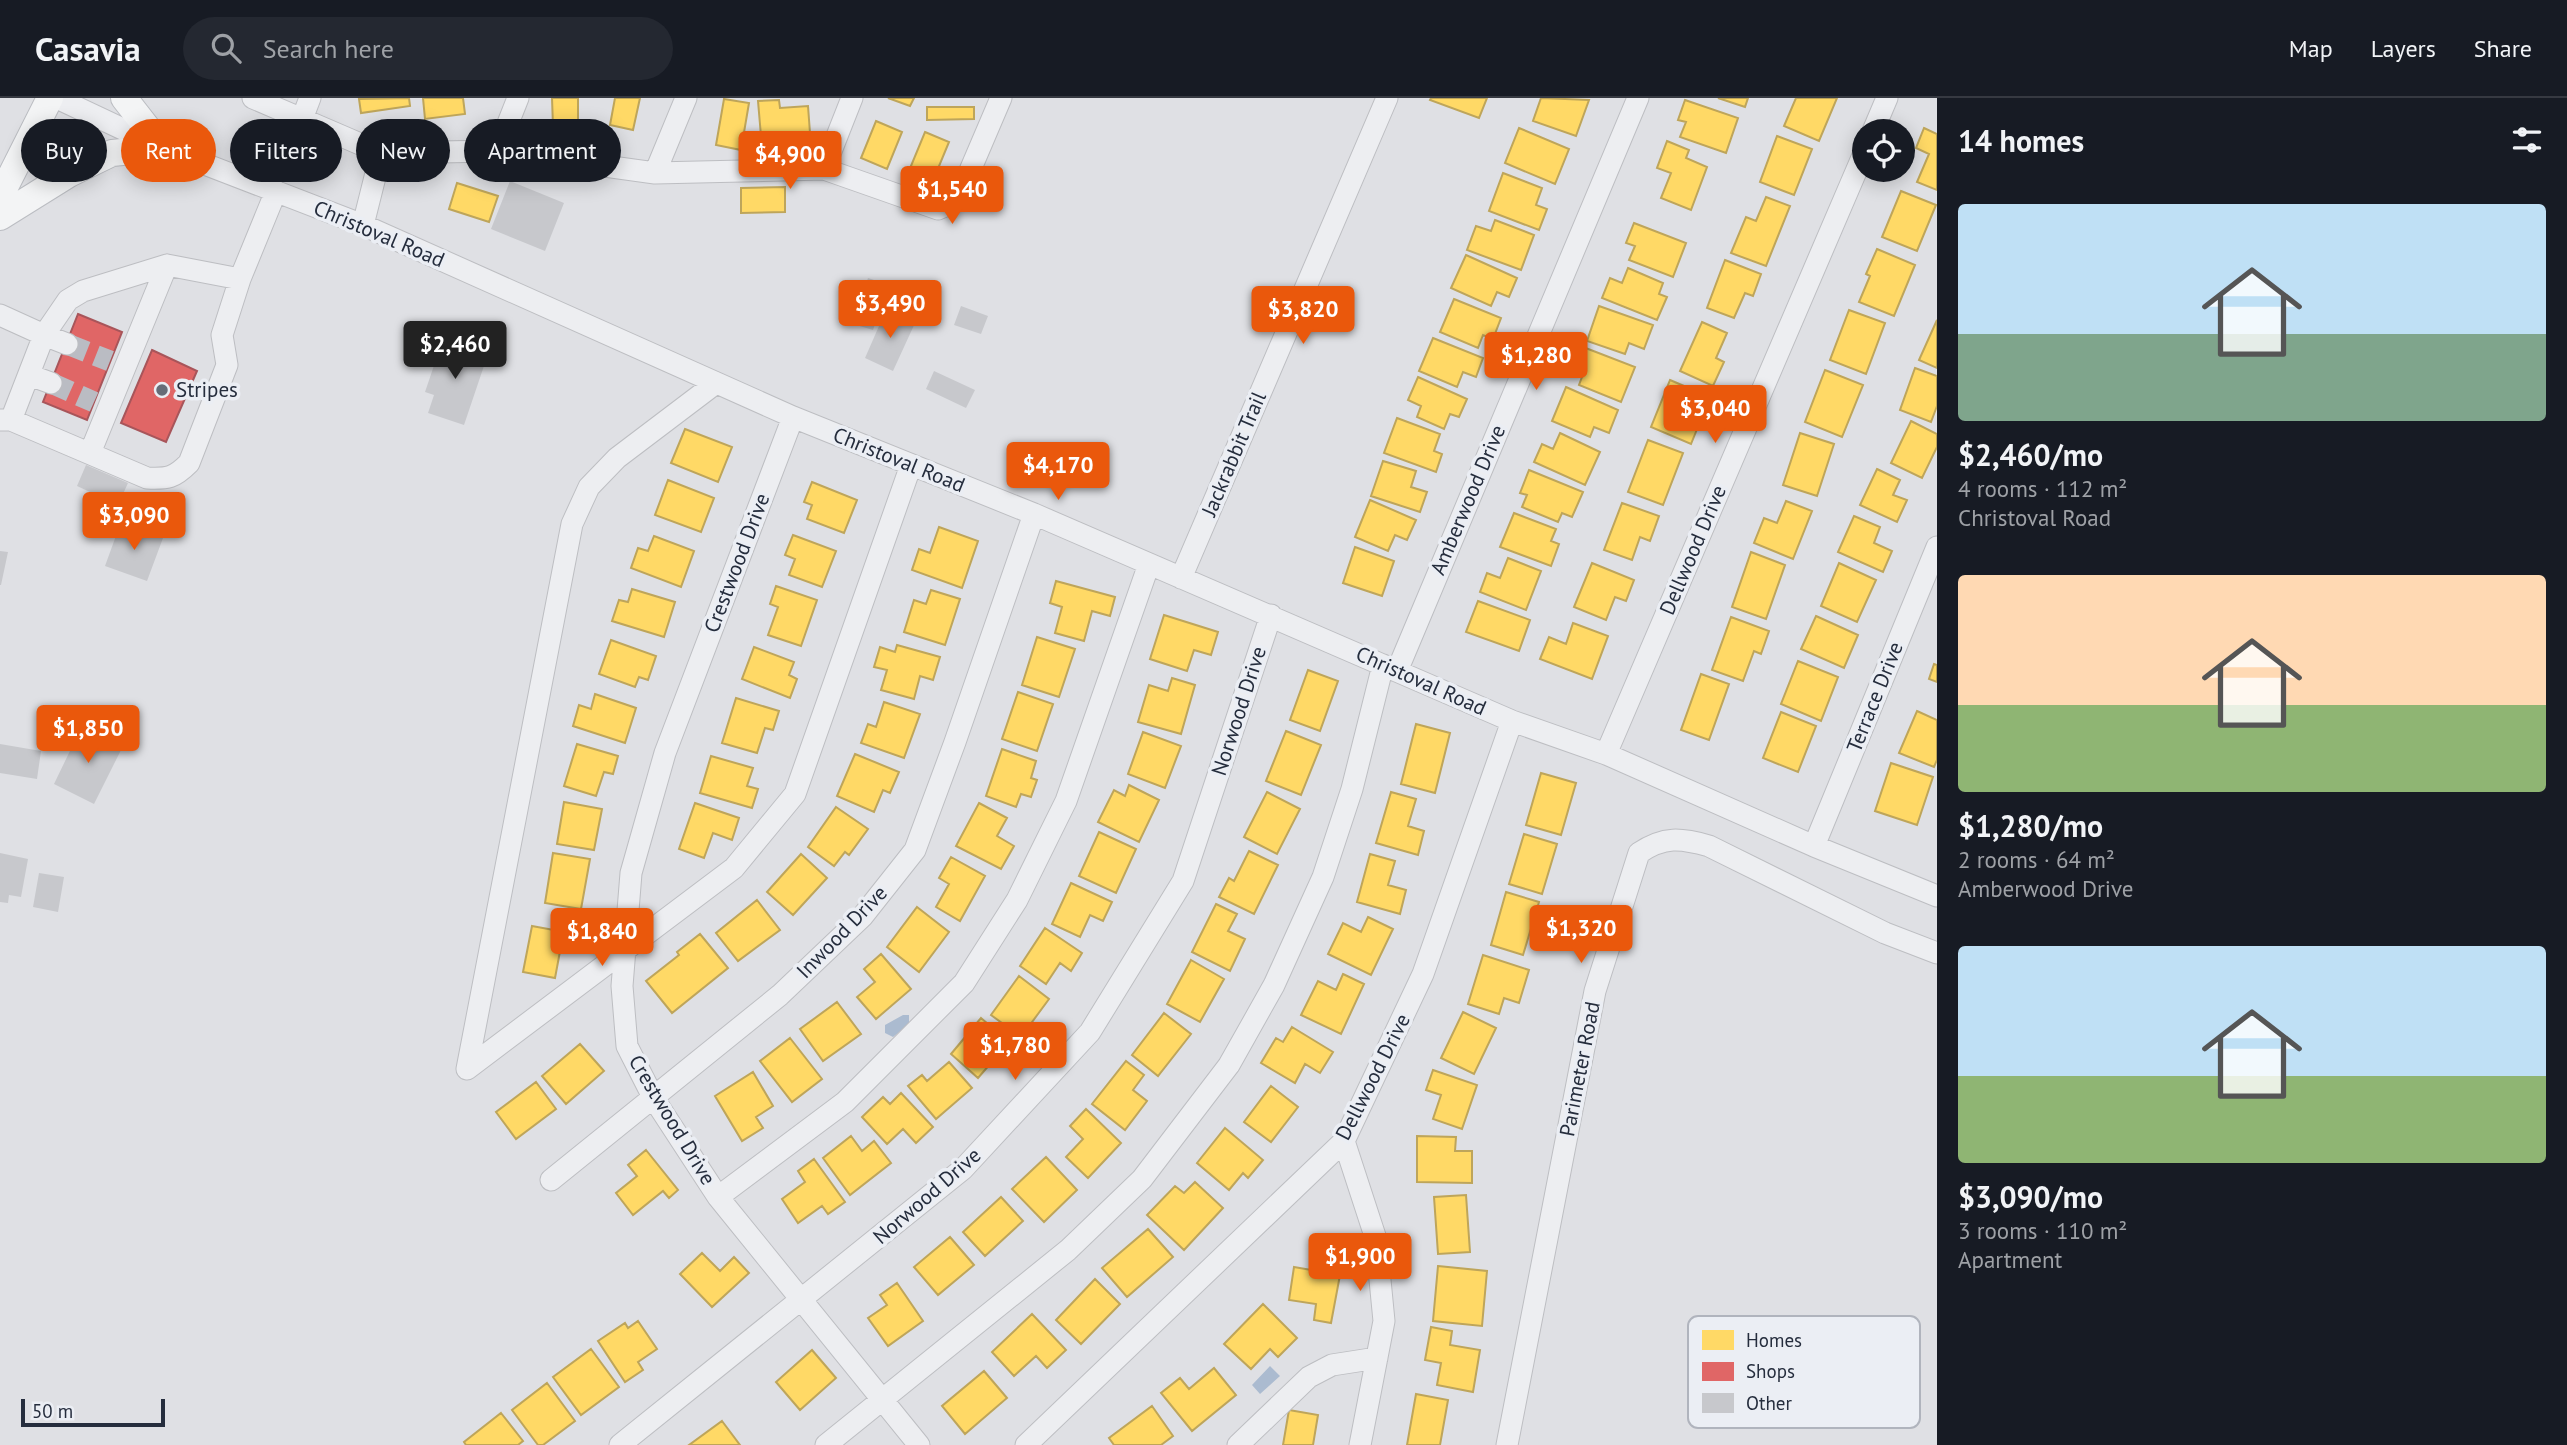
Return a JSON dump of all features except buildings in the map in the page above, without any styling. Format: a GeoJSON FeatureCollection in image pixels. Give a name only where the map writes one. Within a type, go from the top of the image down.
{"type":"FeatureCollection","features":[{"type":"Feature","properties":{"kind":"main road"},"geometry":{"type":"LineString","coordinates":[[0,197],[50,98]]}},
{"type":"Feature","properties":{"kind":"main road"},"geometry":{"type":"LineString","coordinates":[[124,98],[140,119]]}},
{"type":"Feature","properties":{"kind":"main road"},"geometry":{"type":"LineString","coordinates":[[0,217],[69,174],[112,153],[121,152]]}},
{"type":"Feature","properties":{"kind":"street","name":"Christoval Road"},"geometry":{"type":"LineString","coordinates":[[57,98],[121,128]]}},
{"type":"Feature","properties":{"kind":"street"},"geometry":{"type":"LineString","coordinates":[[253,98],[302,119],[310,98]]}},
{"type":"Feature","properties":{"kind":"street"},"geometry":{"type":"LineString","coordinates":[[510,119],[518,98]]}},
{"type":"Feature","properties":{"kind":"street"},"geometry":{"type":"LineString","coordinates":[[655,173],[686,98]]}},
{"type":"Feature","properties":{"kind":"street"},"geometry":{"type":"LineString","coordinates":[[824,169],[852,98]]}},
{"type":"Feature","properties":{"kind":"street"},"geometry":{"type":"LineString","coordinates":[[621,168],[655,173],[824,169],[938,209],[957,201],[1001,98]]}},
{"type":"Feature","properties":{"kind":"street","name":"Jackrabbit Trail"},"geometry":{"type":"LineString","coordinates":[[1181,578],[1387,98]]}},
{"type":"Feature","properties":{"kind":"street","name":"Amberwood Drive"},"geometry":{"type":"LineString","coordinates":[[826,1445],[1068,1250],[1142,1179],[1229,1065],[1274,985],[1323,877],[1390,668],[1637,98]]}},
{"type":"Feature","properties":{"kind":"street"},"geometry":{"type":"LineString","coordinates":[[1878,119],[1888,98]]}},
{"type":"Feature","properties":{"kind":"street","name":"Christoval Road"},"geometry":{"type":"LineString","coordinates":[[216,168],[363,225],[793,417],[1034,514],[1512,721],[1605,754],[1814,846],[1937,896]]}},
{"type":"Feature","properties":{"kind":"street","name":"Dellwood Drive"},"geometry":{"type":"LineString","coordinates":[[1605,754],[1852,181]]}},
{"type":"Feature","properties":{"kind":"street"},"geometry":{"type":"LineString","coordinates":[[363,225],[374,182]]}},
{"type":"Feature","properties":{"kind":"street"},"geometry":{"type":"LineString","coordinates":[[240,279],[167,265],[83,291],[68,300],[44,335],[29,375],[5,420],[146,478],[163,479],[177,475],[189,463],[227,365],[222,335],[240,279],[276,191]]}},
{"type":"Feature","properties":{"kind":"street"},"geometry":{"type":"LineString","coordinates":[[90,453],[101,405],[117,364],[167,265]]}},
{"type":"Feature","properties":{"kind":"street"},"geometry":{"type":"LineString","coordinates":[[0,316],[67,344]]}},
{"type":"Feature","properties":{"kind":"street"},"geometry":{"type":"LineString","coordinates":[[29,375],[51,383]]}},
{"type":"Feature","properties":{"kind":"street"},"geometry":{"type":"LineString","coordinates":[[716,383],[617,458],[589,487],[572,524],[467,1069],[734,868],[795,794],[911,465]]}},
{"type":"Feature","properties":{"kind":"street","name":"Crestwood Drive"},"geometry":{"type":"LineString","coordinates":[[793,417],[664,753],[631,873],[622,986],[627,1046],[654,1099],[718,1197],[919,1445]]}},
{"type":"Feature","properties":{"kind":"street","name":"Inwood Drive"},"geometry":{"type":"LineString","coordinates":[[551,1180],[654,1099],[799,978],[862,917],[915,850],[1034,514]]}},
{"type":"Feature","properties":{"kind":"street","name":"Terrace Drive"},"geometry":{"type":"LineString","coordinates":[[1814,846],[1937,547]]}},
{"type":"Feature","properties":{"kind":"street"},"geometry":{"type":"LineString","coordinates":[[718,1197],[845,1102],[964,982],[1017,900],[1066,801],[1149,564]]}},
{"type":"Feature","properties":{"kind":"street","name":"Norwood Drive"},"geometry":{"type":"LineString","coordinates":[[620,1445],[963,1169],[1090,1032],[1183,881],[1271,615]]}},
{"type":"Feature","properties":{"kind":"street","name":"Dellwood Drive"},"geometry":{"type":"LineString","coordinates":[[1026,1445],[1345,1142],[1423,974],[1512,721]]}},
{"type":"Feature","properties":{"kind":"street","name":"Parimeter Road"},"geometry":{"type":"LineString","coordinates":[[1507,1445],[1595,991],[1639,853],[1653,843],[1671,840],[1688,840],[1709,846],[1728,853],[1885,933],[1937,953]]}},
{"type":"Feature","properties":{"kind":"street"},"geometry":{"type":"LineString","coordinates":[[1345,1142],[1376,1239],[1384,1321],[1360,1445]]}},
{"type":"Feature","properties":{"kind":"street"},"geometry":{"type":"LineString","coordinates":[[1238,1445],[1309,1377],[1332,1365],[1377,1358]]}},
{"type":"Feature","properties":{"kind":"water"},"geometry":{"type":"Polygon","coordinates":[[[903,1015],[909,1015],[909,1024],[893,1037],[885,1033],[885,1025],[903,1015]]]}},
{"type":"Feature","properties":{"kind":"water"},"geometry":{"type":"Polygon","coordinates":[[[1270,1366],[1280,1376],[1260,1394],[1252,1385],[1270,1366]]]}},
{"type":"Feature","properties":{"kind":"tunnel"},"geometry":{"type":"LineString","coordinates":[[67,344],[110,361]]}},
{"type":"Feature","properties":{"kind":"tunnel"},"geometry":{"type":"LineString","coordinates":[[51,383],[94,402]]}},
{"type":"Feature","properties":{"kind":"place","name":"Stripes"},"geometry":{"type":"Point","coordinates":[162,390]}}]}
